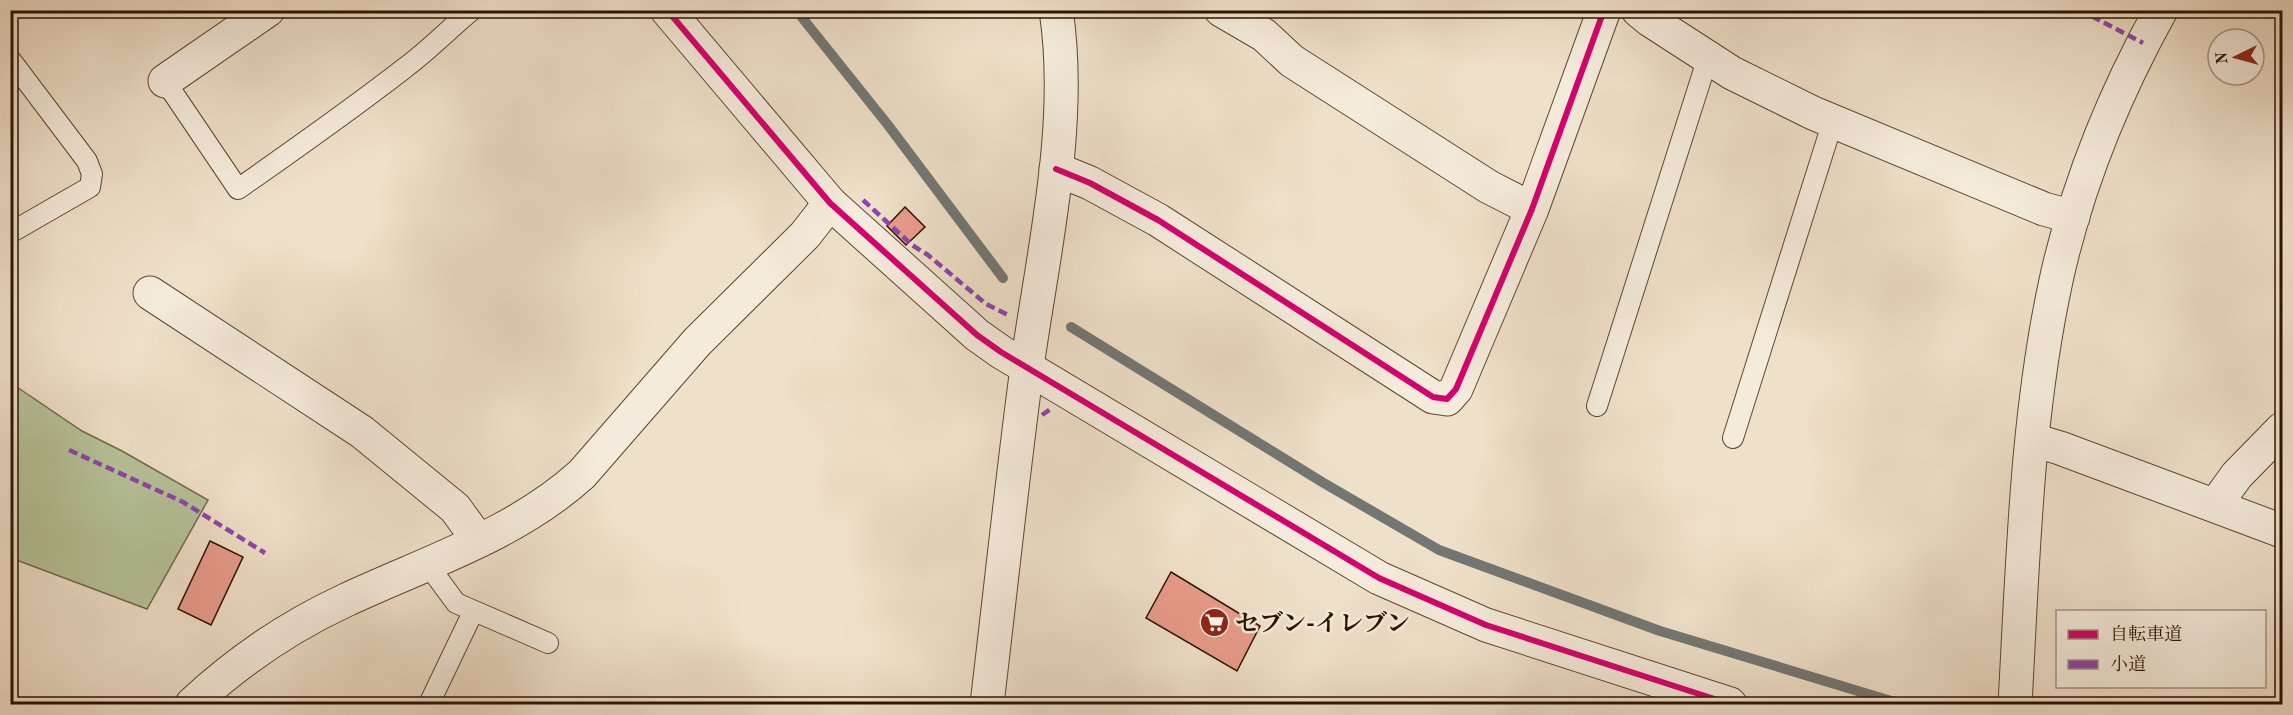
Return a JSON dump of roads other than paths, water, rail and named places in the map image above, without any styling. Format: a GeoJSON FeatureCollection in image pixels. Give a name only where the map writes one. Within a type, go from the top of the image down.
{"type":"FeatureCollection","features":[{"type":"Feature","properties":{"kind":"street"},"geometry":{"type":"LineString","coordinates":[[165,81],[268,10]]}},
{"type":"Feature","properties":{"kind":"street"},"geometry":{"type":"LineString","coordinates":[[667,10],[830,203],[977,335],[1027,368],[1379,578],[1486,625],[1730,705]]}},
{"type":"Feature","properties":{"kind":"street"},"geometry":{"type":"LineString","coordinates":[[987,705],[1027,368],[1056,169],[1060,68],[1056,10]]}},
{"type":"Feature","properties":{"kind":"street"},"geometry":{"type":"LineString","coordinates":[[1221,10],[1264,34],[1292,61],[1490,187],[1532,209]]}},
{"type":"Feature","properties":{"kind":"street"},"geometry":{"type":"LineString","coordinates":[[1056,169],[1090,183],[1158,220],[1433,397],[1447,399],[1456,389],[1532,209],[1604,10]]}},
{"type":"Feature","properties":{"kind":"street"},"geometry":{"type":"LineString","coordinates":[[1638,10],[1732,73],[1833,121],[2044,208],[2073,217]]}},
{"type":"Feature","properties":{"kind":"street"},"geometry":{"type":"LineString","coordinates":[[2015,705],[2038,383],[2058,274],[2073,217],[2107,122],[2128,73],[2161,10]]}},
{"type":"Feature","properties":{"kind":"street"},"geometry":{"type":"LineString","coordinates":[[200,702],[256,652],[310,619],[346,600],[479,541],[517,522],[547,503],[582,474],[698,342],[805,235],[830,203]]}},
{"type":"Feature","properties":{"kind":"street"},"geometry":{"type":"LineString","coordinates":[[150,293],[362,432],[455,508],[479,541]]}},
{"type":"Feature","properties":{"kind":"street"},"geometry":{"type":"LineString","coordinates":[[2216,504],[2237,475],[2283,429]]}},
{"type":"Feature","properties":{"kind":"street"},"geometry":{"type":"LineString","coordinates":[[2033,440],[2060,447],[2283,531]]}},
{"type":"Feature","properties":{"kind":"lane"},"geometry":{"type":"LineString","coordinates":[[165,81],[238,189],[408,66],[472,10]]}},
{"type":"Feature","properties":{"kind":"lane"},"geometry":{"type":"LineString","coordinates":[[1597,406],[1708,57]]}},
{"type":"Feature","properties":{"kind":"lane"},"geometry":{"type":"LineString","coordinates":[[10,59],[87,161],[92,174],[90,187],[10,233]]}},
{"type":"Feature","properties":{"kind":"lane"},"geometry":{"type":"LineString","coordinates":[[1733,438],[1833,121]]}},
{"type":"Feature","properties":{"kind":"lane"},"geometry":{"type":"LineString","coordinates":[[428,565],[456,603],[548,643]]}},
{"type":"Feature","properties":{"kind":"lane"},"geometry":{"type":"LineString","coordinates":[[429,705],[473,612]]}},
{"type":"Feature","properties":{"kind":"waterway"},"geometry":{"type":"LineString","coordinates":[[796,10],[888,125],[1003,278]]}},
{"type":"Feature","properties":{"kind":"waterway"},"geometry":{"type":"LineString","coordinates":[[1071,327],[1322,482],[1439,550],[1660,631],[1901,704]]}},
{"type":"Feature","properties":{"kind":"place","name":"セブン-イレブン"},"geometry":{"type":"Point","coordinates":[1214,623]}}]}
